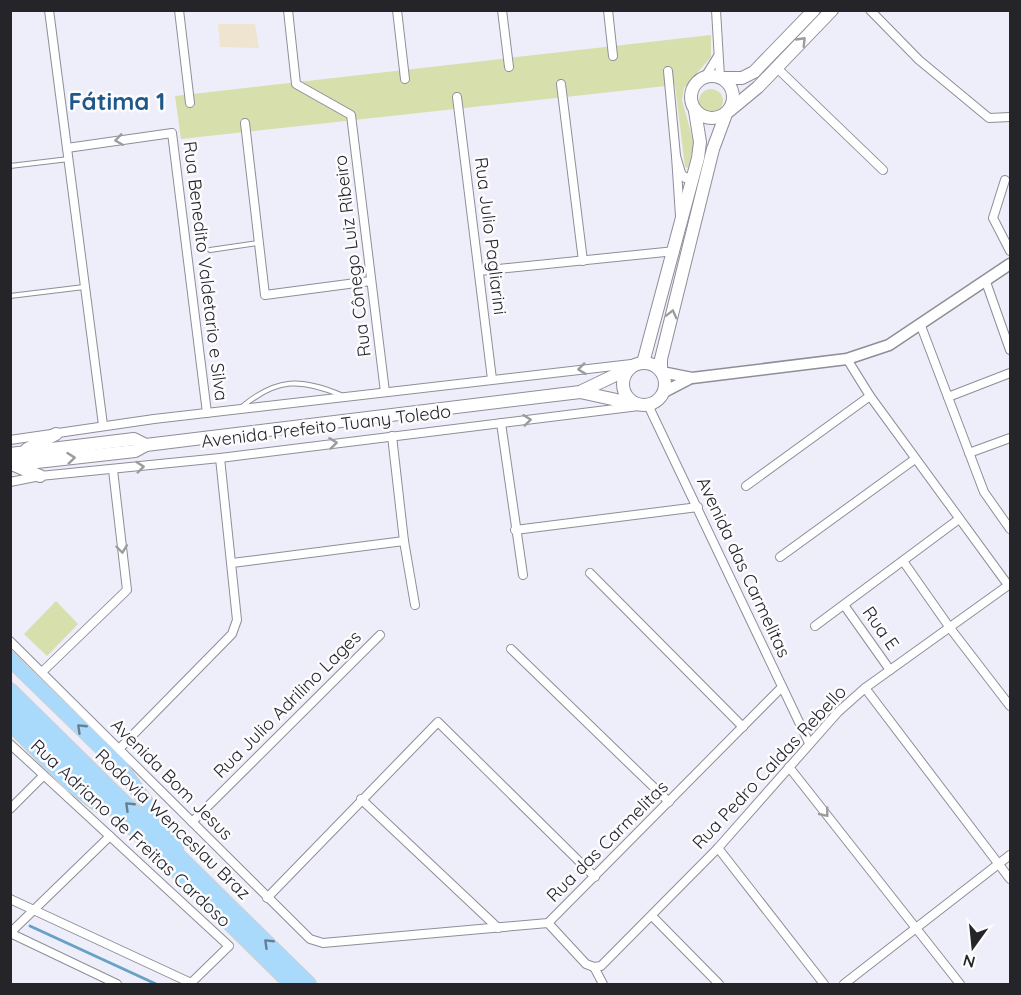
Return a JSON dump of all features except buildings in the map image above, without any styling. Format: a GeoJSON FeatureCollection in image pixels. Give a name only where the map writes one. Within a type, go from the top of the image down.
{"type":"FeatureCollection","features":[{"type":"Feature","properties":{"kind":"main road"},"geometry":{"type":"LineString","coordinates":[[721,77],[732,88],[734,96],[713,149],[661,359],[661,372],[665,382],[664,392],[658,400],[644,405],[627,397],[622,386],[624,375],[638,364],[675,251],[693,176],[700,142],[695,111],[691,104],[692,90],[705,77],[721,77],[742,78],[754,72],[814,10]]}},
{"type":"Feature","properties":{"kind":"main road"},"geometry":{"type":"LineString","coordinates":[[695,111],[708,119],[728,112],[777,68],[832,10]]}},
{"type":"Feature","properties":{"kind":"main road"},"geometry":{"type":"LineString","coordinates":[[638,364],[653,365],[661,372]]}},
{"type":"Feature","properties":{"kind":"main road","name":"Avenida Prefeito Tuany Toledo"},"geometry":{"type":"LineString","coordinates":[[580,392],[638,364]]}},
{"type":"Feature","properties":{"kind":"main road","name":"Avenida Prefeito Tuany Toledo"},"geometry":{"type":"LineString","coordinates":[[14,459],[135,451],[146,445],[580,392],[644,405]]}},
{"type":"Feature","properties":{"kind":"main road"},"geometry":{"type":"LineString","coordinates":[[40,476],[14,459],[56,435]]}},
{"type":"Feature","properties":{"kind":"main road"},"geometry":{"type":"LineString","coordinates":[[10,659],[119,765],[190,876]]}},
{"type":"Feature","properties":{"kind":"main road","name":"Rodovia Wenceslau Braz"},"geometry":{"type":"LineString","coordinates":[[10,690],[93,781]]}},
{"type":"Feature","properties":{"kind":"main road","name":"Rodovia Wenceslau Braz"},"geometry":{"type":"LineString","coordinates":[[10,707],[93,781],[190,876],[309,984]]}},
{"type":"Feature","properties":{"kind":"main road"},"geometry":{"type":"LineString","coordinates":[[10,723],[71,784],[190,876]]}},
{"type":"Feature","properties":{"kind":"main road","name":"Rodovia Wenceslau Braz"},"geometry":{"type":"LineString","coordinates":[[190,876],[291,984]]}},
{"type":"Feature","properties":{"kind":"street"},"geometry":{"type":"LineString","coordinates":[[49,10],[103,425]]}},
{"type":"Feature","properties":{"kind":"street"},"geometry":{"type":"LineString","coordinates":[[179,10],[190,103]]}},
{"type":"Feature","properties":{"kind":"street","name":"Rua Cônego Luiz Ribeiro"},"geometry":{"type":"LineString","coordinates":[[288,10],[296,84],[351,115],[385,392]]}},
{"type":"Feature","properties":{"kind":"street"},"geometry":{"type":"LineString","coordinates":[[397,10],[405,79]]}},
{"type":"Feature","properties":{"kind":"street"},"geometry":{"type":"LineString","coordinates":[[502,10],[509,67]]}},
{"type":"Feature","properties":{"kind":"street"},"geometry":{"type":"LineString","coordinates":[[608,10],[613,56]]}},
{"type":"Feature","properties":{"kind":"street"},"geometry":{"type":"LineString","coordinates":[[716,10],[721,77]]}},
{"type":"Feature","properties":{"kind":"street"},"geometry":{"type":"LineString","coordinates":[[870,10],[919,60],[989,118],[1011,117]]}},
{"type":"Feature","properties":{"kind":"street"},"geometry":{"type":"LineString","coordinates":[[705,77],[720,53]]}},
{"type":"Feature","properties":{"kind":"street"},"geometry":{"type":"LineString","coordinates":[[777,68],[883,170]]}},
{"type":"Feature","properties":{"kind":"street"},"geometry":{"type":"LineString","coordinates":[[668,71],[681,226]]}},
{"type":"Feature","properties":{"kind":"street"},"geometry":{"type":"LineString","coordinates":[[561,84],[583,261]]}},
{"type":"Feature","properties":{"kind":"street","name":"Rua Julio Pagliarini"},"geometry":{"type":"LineString","coordinates":[[457,97],[492,379]]}},
{"type":"Feature","properties":{"kind":"street"},"geometry":{"type":"LineString","coordinates":[[245,123],[265,295],[371,281]]}},
{"type":"Feature","properties":{"kind":"street","name":"Rua Benedito Valdetario e Silva"},"geometry":{"type":"LineString","coordinates":[[67,148],[172,133],[207,413]]}},
{"type":"Feature","properties":{"kind":"street"},"geometry":{"type":"LineString","coordinates":[[676,156],[681,173],[685,178],[693,176]]}},
{"type":"Feature","properties":{"kind":"street"},"geometry":{"type":"LineString","coordinates":[[1005,180],[993,218],[1011,251]]}},
{"type":"Feature","properties":{"kind":"street"},"geometry":{"type":"LineString","coordinates":[[479,271],[675,251]]}},
{"type":"Feature","properties":{"kind":"street"},"geometry":{"type":"LineString","coordinates":[[661,372],[692,378],[847,359],[889,345],[921,326],[1011,264]]}},
{"type":"Feature","properties":{"kind":"street"},"geometry":{"type":"LineString","coordinates":[[986,282],[1011,350]]}},
{"type":"Feature","properties":{"kind":"street"},"geometry":{"type":"LineString","coordinates":[[921,326],[984,492],[1011,529]]}},
{"type":"Feature","properties":{"kind":"street"},"geometry":{"type":"LineString","coordinates":[[847,359],[915,459],[1009,585]]}},
{"type":"Feature","properties":{"kind":"street","name":"Avenida Prefeito Tuany Toledo"},"geometry":{"type":"LineString","coordinates":[[10,440],[56,435],[103,425],[638,364]]}},
{"type":"Feature","properties":{"kind":"street"},"geometry":{"type":"LineString","coordinates":[[948,397],[1011,373]]}},
{"type":"Feature","properties":{"kind":"street"},"geometry":{"type":"LineString","coordinates":[[664,392],[692,378]]}},
{"type":"Feature","properties":{"kind":"street"},"geometry":{"type":"LineString","coordinates":[[746,486],[870,396]]}},
{"type":"Feature","properties":{"kind":"street","name":"Avenida Prefeito Tuany Toledo"},"geometry":{"type":"LineString","coordinates":[[10,482],[40,476],[220,458],[644,405]]}},
{"type":"Feature","properties":{"kind":"street","name":"Avenida das Carmelitas"},"geometry":{"type":"LineString","coordinates":[[644,405],[698,507],[809,743]]}},
{"type":"Feature","properties":{"kind":"street"},"geometry":{"type":"LineString","coordinates":[[501,423],[523,575]]}},
{"type":"Feature","properties":{"kind":"street"},"geometry":{"type":"LineString","coordinates":[[392,436],[404,541],[415,605]]}},
{"type":"Feature","properties":{"kind":"street"},"geometry":{"type":"LineString","coordinates":[[969,453],[1011,438]]}},
{"type":"Feature","properties":{"kind":"street"},"geometry":{"type":"LineString","coordinates":[[119,749],[232,634],[237,620],[220,458]]}},
{"type":"Feature","properties":{"kind":"street"},"geometry":{"type":"LineString","coordinates":[[780,557],[915,459]]}},
{"type":"Feature","properties":{"kind":"street"},"geometry":{"type":"LineString","coordinates":[[42,672],[127,590],[113,470]]}},
{"type":"Feature","properties":{"kind":"street"},"geometry":{"type":"LineString","coordinates":[[515,530],[698,507]]}},
{"type":"Feature","properties":{"kind":"street"},"geometry":{"type":"LineString","coordinates":[[815,626],[960,519]]}},
{"type":"Feature","properties":{"kind":"street"},"geometry":{"type":"LineString","coordinates":[[232,563],[404,541]]}},
{"type":"Feature","properties":{"kind":"street"},"geometry":{"type":"LineString","coordinates":[[903,561],[950,628],[1011,706]]}},
{"type":"Feature","properties":{"kind":"street"},"geometry":{"type":"LineString","coordinates":[[590,573],[743,727]]}},
{"type":"Feature","properties":{"kind":"street","name":"Rua Pedro Caldas Rebello"},"geometry":{"type":"LineString","coordinates":[[594,967],[601,966],[652,916],[718,848],[809,743],[865,688],[1009,585]]}},
{"type":"Feature","properties":{"kind":"street","name":"Rua E"},"geometry":{"type":"LineString","coordinates":[[844,605],[890,670]]}},
{"type":"Feature","properties":{"kind":"street","name":"Rua Julio Adrilino Lages"},"geometry":{"type":"LineString","coordinates":[[192,822],[380,635]]}},
{"type":"Feature","properties":{"kind":"street","name":"Avenida Bom Jesus"},"geometry":{"type":"LineString","coordinates":[[10,641],[310,939]]}},
{"type":"Feature","properties":{"kind":"street"},"geometry":{"type":"LineString","coordinates":[[511,649],[669,802]]}},
{"type":"Feature","properties":{"kind":"street","name":"Rua das Carmelitas"},"geometry":{"type":"LineString","coordinates":[[310,939],[323,944],[548,923],[782,687]]}},
{"type":"Feature","properties":{"kind":"street"},"geometry":{"type":"LineString","coordinates":[[865,688],[1011,879]]}},
{"type":"Feature","properties":{"kind":"street"},"geometry":{"type":"LineString","coordinates":[[267,898],[438,722],[595,877]]}},
{"type":"Feature","properties":{"kind":"street","name":"Rua Adriano de Freitas Cardoso"},"geometry":{"type":"LineString","coordinates":[[10,744],[229,946],[190,983]]}},
{"type":"Feature","properties":{"kind":"street"},"geometry":{"type":"LineString","coordinates":[[789,767],[960,984]]}},
{"type":"Feature","properties":{"kind":"street"},"geometry":{"type":"LineString","coordinates":[[10,809],[43,776]]}},
{"type":"Feature","properties":{"kind":"street"},"geometry":{"type":"LineString","coordinates":[[361,799],[498,928]]}},
{"type":"Feature","properties":{"kind":"street"},"geometry":{"type":"LineString","coordinates":[[110,836],[11,933],[117,984]]}},
{"type":"Feature","properties":{"kind":"street"},"geometry":{"type":"LineString","coordinates":[[718,848],[824,984]]}},
{"type":"Feature","properties":{"kind":"street"},"geometry":{"type":"LineString","coordinates":[[843,984],[1011,855]]}},
{"type":"Feature","properties":{"kind":"street"},"geometry":{"type":"LineString","coordinates":[[10,899],[190,983]]}},
{"type":"Feature","properties":{"kind":"street"},"geometry":{"type":"LineString","coordinates":[[652,916],[720,984]]}},
{"type":"Feature","properties":{"kind":"street"},"geometry":{"type":"LineString","coordinates":[[548,923],[586,964],[594,967],[603,984]]}},
{"type":"Feature","properties":{"kind":"lane"},"geometry":{"type":"LineString","coordinates":[[10,166],[69,159]]}},
{"type":"Feature","properties":{"kind":"lane"},"geometry":{"type":"LineString","coordinates":[[210,250],[259,243]]}},
{"type":"Feature","properties":{"kind":"lane"},"geometry":{"type":"LineString","coordinates":[[10,296],[85,287]]}},
{"type":"Feature","properties":{"kind":"lane"},"geometry":{"type":"LineString","coordinates":[[240,409],[264,389],[287,384],[315,384],[344,397]]}},
{"type":"Feature","properties":{"kind":"shaded area"},"geometry":{"type":"Polygon","coordinates":[[[218,24],[255,24],[259,48],[220,47],[218,24]]]}},
{"type":"Feature","properties":{"kind":"green space"},"geometry":{"type":"Polygon","coordinates":[[[711,35],[711,57],[684,88],[682,100],[694,144],[688,168],[685,167],[675,85],[181,139],[175,96],[711,35]]]}},
{"type":"Feature","properties":{"kind":"green space"},"geometry":{"type":"Polygon","coordinates":[[[711,89],[716,90],[722,96],[722,106],[716,112],[711,113],[706,112],[700,106],[699,101],[700,96],[706,90],[711,89]]]}},
{"type":"Feature","properties":{"kind":"green space"},"geometry":{"type":"Polygon","coordinates":[[[56,601],[78,624],[47,656],[24,634],[56,601]]]}},
{"type":"Feature","properties":{"kind":"waterway"},"geometry":{"type":"LineString","coordinates":[[30,926],[156,984]]}},
{"type":"Feature","properties":{"kind":"district","name":"Fátima 1"},"geometry":{"type":"Point","coordinates":[117,101]}}]}
